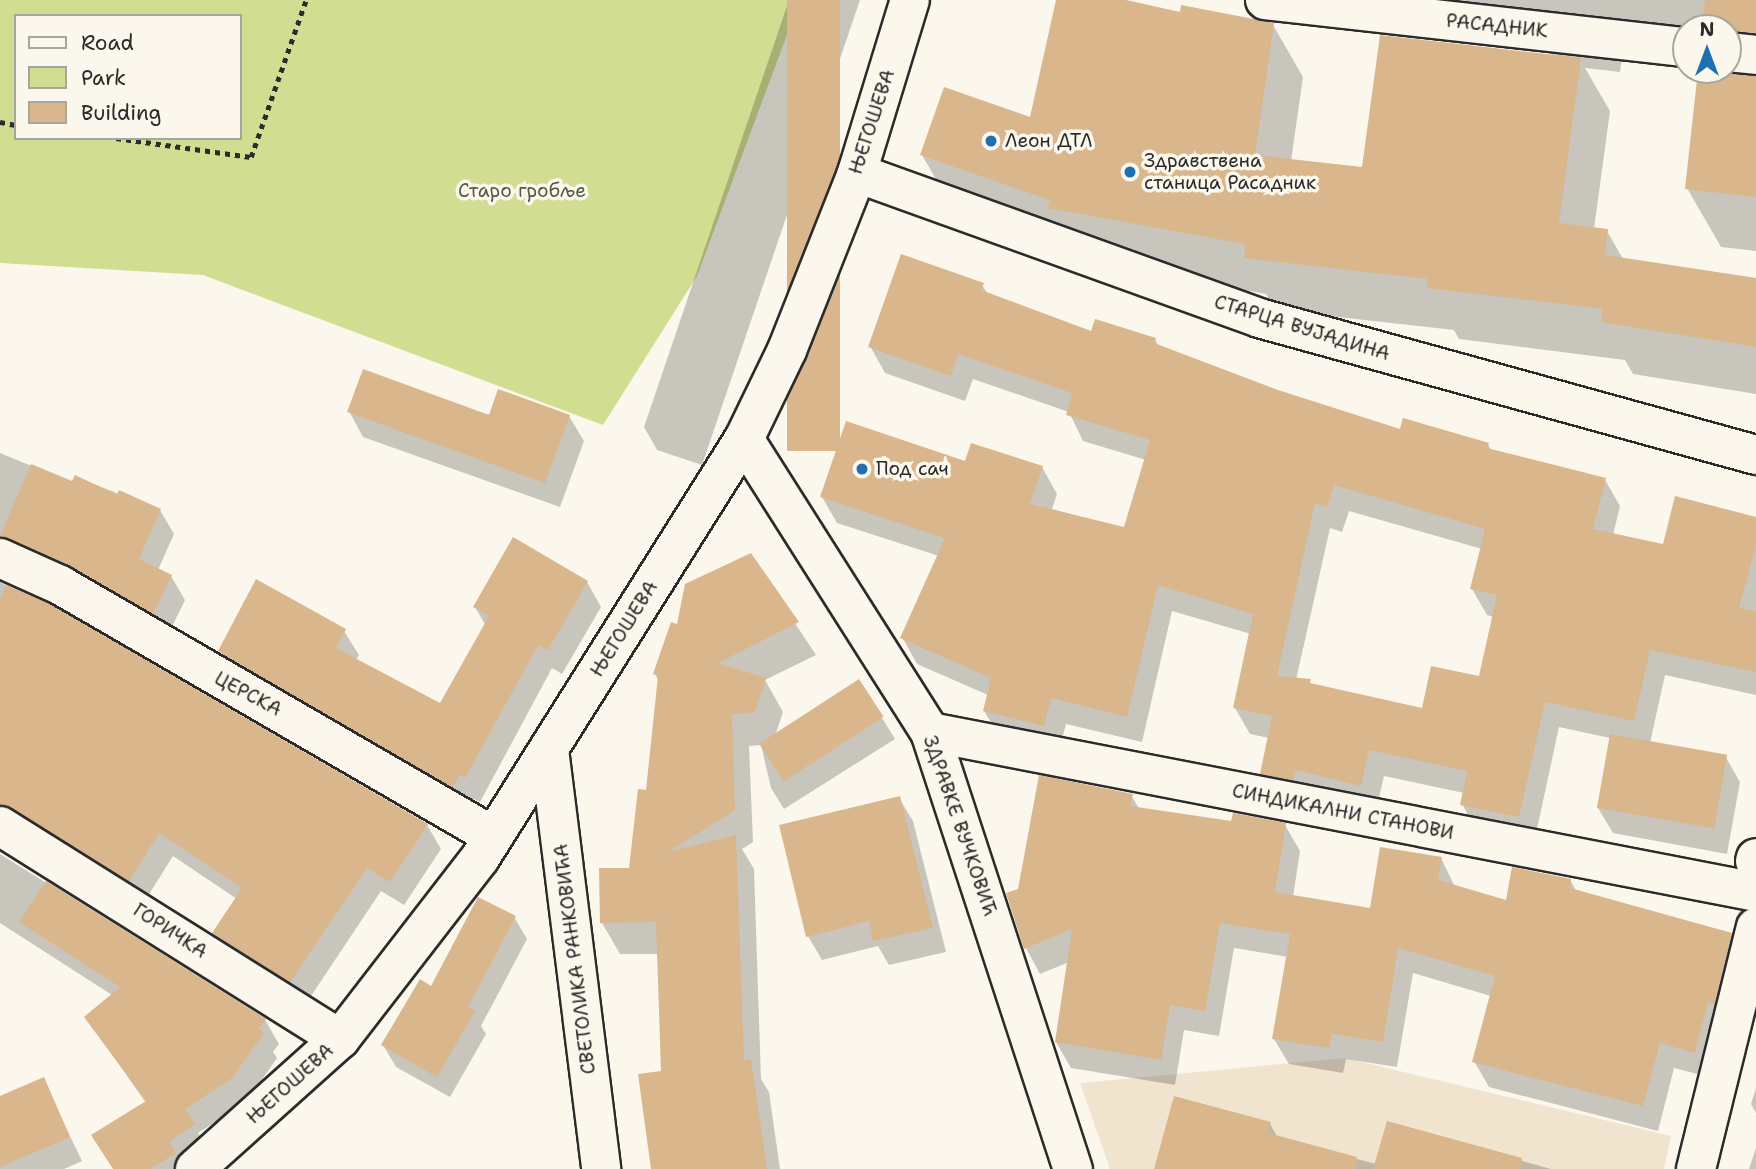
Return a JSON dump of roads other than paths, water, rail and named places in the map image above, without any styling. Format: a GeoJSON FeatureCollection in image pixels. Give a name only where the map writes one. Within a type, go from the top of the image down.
{"type":"FeatureCollection","features":[{"type":"Feature","properties":{"kind":"street","name":"ЊЕГОШЕВА"},"geometry":{"type":"LineString","coordinates":[[195,1169],[340,1039],[494,836],[744,439],[787,350],[857,173],[910,0]]}},
{"type":"Feature","properties":{"kind":"street","name":"РАСАДНИК"},"geometry":{"type":"LineString","coordinates":[[1265,0],[1672,45]]}},
{"type":"Feature","properties":{"kind":"street","name":"СТАРЦА ВУЈАДИНА"},"geometry":{"type":"LineString","coordinates":[[857,173],[1258,318],[1756,455]]}},
{"type":"Feature","properties":{"kind":"street","name":"ЗДРАВКЕ ВУЧКОВИЋ"},"geometry":{"type":"LineString","coordinates":[[744,439],[930,732],[1073,1169]]}},
{"type":"Feature","properties":{"kind":"street","name":"ЦЕРСКА"},"geometry":{"type":"LineString","coordinates":[[0,558],[60,585],[494,836]]}},
{"type":"Feature","properties":{"kind":"street","name":"СИНДИКАЛНИ СТАНОВИ"},"geometry":{"type":"LineString","coordinates":[[930,732],[1756,892]]}},
{"type":"Feature","properties":{"kind":"street","name":"СВЕТОЛИКА РАНКОВИЋА"},"geometry":{"type":"LineString","coordinates":[[549,749],[601,1169]]}},
{"type":"Feature","properties":{"kind":"street","name":"ГОРИЧКА"},"geometry":{"type":"LineString","coordinates":[[0,826],[340,1039]]}},
{"type":"Feature","properties":{"kind":"street"},"geometry":{"type":"LineString","coordinates":[[1696,1169],[1756,927]]}},
{"type":"Feature","properties":{"kind":"place","name":"Леон ДТЛ"},"geometry":{"type":"Point","coordinates":[991,141]}},
{"type":"Feature","properties":{"kind":"place","name":"Здравствена станица Расадник"},"geometry":{"type":"Point","coordinates":[1130,172]}},
{"type":"Feature","properties":{"kind":"place","name":"Под сач"},"geometry":{"type":"Point","coordinates":[862,469]}},
{"type":"Feature","properties":{"kind":"park label","name":"Старо гробље"},"geometry":{"type":"Point","coordinates":[522,191]}}]}
